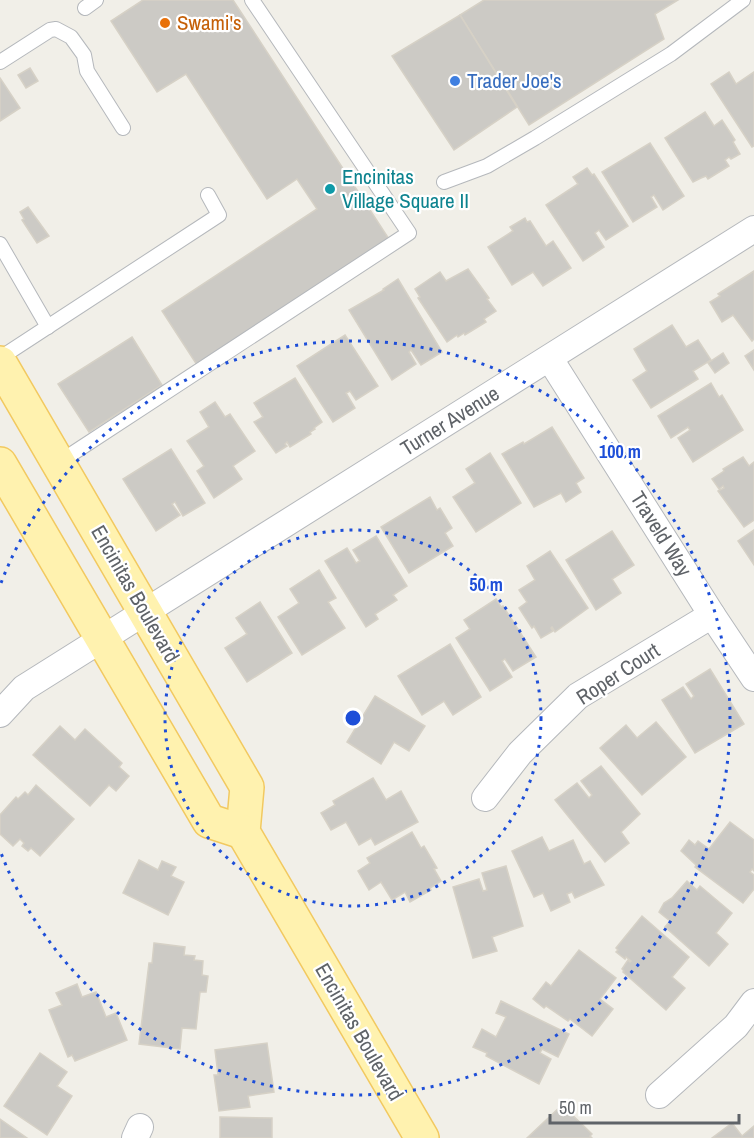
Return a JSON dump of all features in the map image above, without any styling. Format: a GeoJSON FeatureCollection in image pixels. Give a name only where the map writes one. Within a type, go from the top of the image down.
{"type":"FeatureCollection","features":[{"type":"Feature","properties":{"kind":"main road","name":"Encinitas Boulevard"},"geometry":{"type":"LineString","coordinates":[[0,360],[247,787],[243,832],[422,1138]]}},
{"type":"Feature","properties":{"kind":"main road"},"geometry":{"type":"LineString","coordinates":[[0,464],[209,821],[243,832]]}},
{"type":"Feature","properties":{"kind":"street","name":"Turner Avenue"},"geometry":{"type":"LineString","coordinates":[[0,714],[24,688],[754,229]]}},
{"type":"Feature","properties":{"kind":"street","name":"Traveld Way"},"geometry":{"type":"LineString","coordinates":[[550,359],[754,678]]}},
{"type":"Feature","properties":{"kind":"street","name":"Roper Court"},"geometry":{"type":"LineString","coordinates":[[485,798],[520,753],[578,696],[712,615]]}},
{"type":"Feature","properties":{"kind":"street"},"geometry":{"type":"LineString","coordinates":[[659,1095],[736,1026],[754,1002]]}},
{"type":"Feature","properties":{"kind":"lane"},"geometry":{"type":"LineString","coordinates":[[58,462],[409,234],[252,0]]}},
{"type":"Feature","properties":{"kind":"lane"},"geometry":{"type":"LineString","coordinates":[[444,182],[487,166],[535,138],[670,54],[743,0]]}},
{"type":"Feature","properties":{"kind":"lane"},"geometry":{"type":"LineString","coordinates":[[0,62],[50,30],[56,29],[71,37],[84,55],[87,71],[123,128]]}},
{"type":"Feature","properties":{"kind":"lane"},"geometry":{"type":"LineString","coordinates":[[0,360],[219,215],[208,195]]}},
{"type":"Feature","properties":{"kind":"lane"},"geometry":{"type":"LineString","coordinates":[[0,244],[48,327]]}},
{"type":"Feature","properties":{"kind":"building","name":"Encinitas Village Square II"},"geometry":{"type":"Polygon","coordinates":[[[143,0],[233,0],[389,239],[197,365],[162,311],[317,209],[297,179],[267,199],[186,74],[157,92],[111,21],[143,0]]]}},
{"type":"Feature","properties":{"kind":"building"},"geometry":{"type":"Polygon","coordinates":[[[484,0],[678,0],[655,14],[664,39],[529,125],[460,15],[484,0]]]}},
{"type":"Feature","properties":{"kind":"building","name":"Trader Joe's"},"geometry":{"type":"Polygon","coordinates":[[[460,15],[517,107],[454,150],[392,56],[460,15]]]}},
{"type":"Feature","properties":{"kind":"building"},"geometry":{"type":"Polygon","coordinates":[[[30,68],[38,81],[26,88],[18,75],[30,68]]]}},
{"type":"Feature","properties":{"kind":"building"},"geometry":{"type":"Polygon","coordinates":[[[729,72],[736,84],[754,72],[754,146],[752,147],[711,84],[729,72]]]}},
{"type":"Feature","properties":{"kind":"building"},"geometry":{"type":"Polygon","coordinates":[[[0,78],[20,108],[0,121],[0,78]]]}},
{"type":"Feature","properties":{"kind":"building"},"geometry":{"type":"Polygon","coordinates":[[[705,112],[714,126],[722,120],[735,140],[733,142],[740,154],[725,160],[729,166],[708,179],[706,176],[693,182],[665,138],[705,112]]]}},
{"type":"Feature","properties":{"kind":"building"},"geometry":{"type":"Polygon","coordinates":[[[650,143],[684,196],[663,210],[654,195],[651,197],[657,207],[633,222],[602,172],[650,143]]]}},
{"type":"Feature","properties":{"kind":"building"},"geometry":{"type":"Polygon","coordinates":[[[587,168],[592,175],[594,174],[628,226],[606,240],[599,230],[595,233],[604,247],[583,261],[546,205],[578,184],[573,177],[587,168]]]}},
{"type":"Feature","properties":{"kind":"building"},"geometry":{"type":"Polygon","coordinates":[[[28,207],[49,236],[37,243],[22,220],[24,219],[20,212],[28,207]]]}},
{"type":"Feature","properties":{"kind":"building"},"geometry":{"type":"Polygon","coordinates":[[[525,218],[527,222],[530,221],[546,246],[553,241],[571,268],[543,286],[533,272],[512,285],[488,247],[513,231],[510,227],[525,218]]]}},
{"type":"Feature","properties":{"kind":"building"},"geometry":{"type":"Polygon","coordinates":[[[468,269],[496,311],[484,319],[486,322],[465,335],[464,333],[458,337],[457,335],[447,342],[418,298],[420,297],[415,289],[440,272],[446,281],[468,269]]]}},
{"type":"Feature","properties":{"kind":"building"},"geometry":{"type":"Polygon","coordinates":[[[754,271],[754,339],[752,341],[733,315],[722,322],[710,302],[720,296],[718,294],[754,271]]]}},
{"type":"Feature","properties":{"kind":"building"},"geometry":{"type":"Polygon","coordinates":[[[398,279],[442,352],[421,365],[411,350],[409,352],[416,364],[392,380],[349,310],[384,290],[398,279]]]}},
{"type":"Feature","properties":{"kind":"building"},"geometry":{"type":"Polygon","coordinates":[[[672,325],[686,347],[698,340],[711,360],[693,371],[698,379],[651,408],[633,380],[647,371],[634,349],[672,325]]]}},
{"type":"Feature","properties":{"kind":"building"},"geometry":{"type":"Polygon","coordinates":[[[345,335],[378,386],[356,400],[350,391],[346,393],[355,408],[333,422],[297,366],[345,335]]]}},
{"type":"Feature","properties":{"kind":"building"},"geometry":{"type":"Polygon","coordinates":[[[132,337],[162,385],[89,432],[58,384],[132,337]]]}},
{"type":"Feature","properties":{"kind":"building"},"geometry":{"type":"Polygon","coordinates":[[[754,350],[754,370],[745,356],[754,350]]]}},
{"type":"Feature","properties":{"kind":"building"},"geometry":{"type":"Polygon","coordinates":[[[723,353],[729,363],[715,373],[708,363],[723,353]]]}},
{"type":"Feature","properties":{"kind":"building"},"geometry":{"type":"Polygon","coordinates":[[[295,378],[322,422],[310,432],[311,434],[290,447],[287,442],[285,444],[287,446],[276,453],[254,422],[263,417],[254,403],[295,378]]]}},
{"type":"Feature","properties":{"kind":"building"},"geometry":{"type":"Polygon","coordinates":[[[711,383],[719,397],[722,395],[743,430],[693,462],[678,438],[690,430],[688,427],[671,438],[658,416],[711,383]]]}},
{"type":"Feature","properties":{"kind":"building"},"geometry":{"type":"Polygon","coordinates":[[[215,402],[225,417],[230,414],[255,451],[233,466],[242,479],[214,498],[197,471],[204,466],[187,441],[209,427],[200,412],[215,402]]]}},
{"type":"Feature","properties":{"kind":"building"},"geometry":{"type":"Polygon","coordinates":[[[552,427],[584,478],[576,483],[581,492],[566,502],[561,493],[534,507],[502,454],[552,427]]]}},
{"type":"Feature","properties":{"kind":"building"},"geometry":{"type":"Polygon","coordinates":[[[171,449],[205,503],[183,516],[175,502],[172,504],[180,515],[156,531],[123,479],[171,449]]]}},
{"type":"Feature","properties":{"kind":"building"},"geometry":{"type":"Polygon","coordinates":[[[490,453],[521,503],[476,532],[453,497],[475,483],[466,469],[490,453]]]}},
{"type":"Feature","properties":{"kind":"building"},"geometry":{"type":"Polygon","coordinates":[[[743,457],[749,466],[754,462],[754,520],[744,527],[718,491],[724,488],[723,486],[719,489],[712,479],[743,457]]]}},
{"type":"Feature","properties":{"kind":"building"},"geometry":{"type":"Polygon","coordinates":[[[430,497],[437,510],[440,508],[452,528],[445,533],[453,546],[409,573],[381,527],[430,497]]]}},
{"type":"Feature","properties":{"kind":"building"},"geometry":{"type":"Polygon","coordinates":[[[754,530],[754,565],[738,541],[754,530]]]}},
{"type":"Feature","properties":{"kind":"building"},"geometry":{"type":"Polygon","coordinates":[[[612,531],[634,565],[612,579],[621,593],[596,610],[566,560],[612,531]]]}},
{"type":"Feature","properties":{"kind":"building"},"geometry":{"type":"Polygon","coordinates":[[[376,536],[407,586],[393,595],[397,600],[375,614],[378,619],[366,627],[325,561],[347,548],[356,563],[360,561],[353,550],[376,536]]]}},
{"type":"Feature","properties":{"kind":"building"},"geometry":{"type":"Polygon","coordinates":[[[550,551],[588,608],[555,632],[552,627],[553,631],[541,638],[519,608],[527,602],[519,590],[535,580],[527,566],[550,551]]]}},
{"type":"Feature","properties":{"kind":"building"},"geometry":{"type":"Polygon","coordinates":[[[319,570],[336,598],[328,602],[345,628],[302,655],[278,617],[299,603],[290,589],[319,570]]]}},
{"type":"Feature","properties":{"kind":"building"},"geometry":{"type":"Polygon","coordinates":[[[496,599],[536,657],[513,671],[505,659],[502,661],[512,677],[490,691],[456,638],[470,629],[464,620],[496,599]]]}},
{"type":"Feature","properties":{"kind":"building"},"geometry":{"type":"Polygon","coordinates":[[[260,602],[292,653],[247,682],[225,648],[247,634],[236,618],[260,602]]]}},
{"type":"Feature","properties":{"kind":"building"},"geometry":{"type":"Polygon","coordinates":[[[450,644],[481,697],[453,715],[444,701],[422,715],[398,676],[450,644]]]}},
{"type":"Feature","properties":{"kind":"building"},"geometry":{"type":"Polygon","coordinates":[[[710,669],[744,724],[695,753],[662,700],[683,687],[691,699],[694,696],[686,684],[710,669]]]}},
{"type":"Feature","properties":{"kind":"building"},"geometry":{"type":"Polygon","coordinates":[[[375,696],[425,726],[409,751],[394,742],[381,764],[347,742],[375,696]]]}},
{"type":"Feature","properties":{"kind":"building"},"geometry":{"type":"Polygon","coordinates":[[[656,722],[686,757],[642,795],[600,748],[626,725],[637,738],[656,722]]]}},
{"type":"Feature","properties":{"kind":"building"},"geometry":{"type":"Polygon","coordinates":[[[60,726],[75,740],[85,729],[122,763],[119,767],[129,776],[116,791],[109,785],[90,806],[33,755],[60,726]]]}},
{"type":"Feature","properties":{"kind":"building"},"geometry":{"type":"Polygon","coordinates":[[[601,766],[640,814],[621,832],[629,843],[605,862],[555,800],[577,783],[589,798],[592,795],[581,781],[601,766]]]}},
{"type":"Feature","properties":{"kind":"building"},"geometry":{"type":"Polygon","coordinates":[[[373,778],[386,800],[401,791],[418,822],[375,845],[371,838],[359,845],[346,822],[331,830],[321,813],[335,805],[333,801],[373,778]]]}},
{"type":"Feature","properties":{"kind":"building"},"geometry":{"type":"Polygon","coordinates":[[[36,785],[74,819],[40,856],[31,848],[28,851],[22,846],[24,843],[20,839],[13,846],[0,834],[0,815],[16,797],[18,799],[25,792],[28,795],[36,785]]]}},
{"type":"Feature","properties":{"kind":"building"},"geometry":{"type":"Polygon","coordinates":[[[730,822],[754,840],[754,871],[752,869],[750,872],[754,875],[754,889],[743,903],[695,867],[696,865],[681,851],[689,840],[695,845],[698,841],[709,849],[730,822]]]}},
{"type":"Feature","properties":{"kind":"building"},"geometry":{"type":"Polygon","coordinates":[[[412,832],[421,848],[424,846],[437,868],[434,869],[441,881],[430,888],[431,890],[410,902],[405,892],[392,900],[381,882],[369,890],[358,871],[370,863],[367,858],[412,832]]]}},
{"type":"Feature","properties":{"kind":"building"},"geometry":{"type":"Polygon","coordinates":[[[542,837],[549,851],[573,840],[584,864],[590,861],[604,885],[575,898],[572,892],[567,894],[570,902],[551,911],[543,893],[534,897],[512,851],[542,837]]]}},
{"type":"Feature","properties":{"kind":"building"},"geometry":{"type":"Polygon","coordinates":[[[139,860],[158,870],[162,861],[176,867],[171,876],[184,882],[168,915],[123,893],[139,860]]]}},
{"type":"Feature","properties":{"kind":"building"},"geometry":{"type":"Polygon","coordinates":[[[506,866],[523,926],[492,937],[497,951],[473,958],[453,887],[479,879],[483,891],[487,890],[482,873],[506,866]]]}},
{"type":"Feature","properties":{"kind":"building"},"geometry":{"type":"Polygon","coordinates":[[[687,881],[697,890],[700,886],[732,913],[716,933],[728,944],[709,966],[665,927],[670,921],[659,912],[664,903],[672,898],[687,881]]]}},
{"type":"Feature","properties":{"kind":"building"},"geometry":{"type":"Polygon","coordinates":[[[642,916],[689,957],[672,977],[685,988],[666,1010],[623,972],[622,969],[628,960],[631,961],[616,952],[618,950],[616,948],[642,916]]]}},
{"type":"Feature","properties":{"kind":"building"},"geometry":{"type":"Polygon","coordinates":[[[154,943],[185,947],[184,955],[195,956],[194,960],[203,961],[202,975],[208,976],[206,992],[200,992],[196,1029],[182,1028],[180,1049],[139,1044],[149,963],[152,963],[154,943]]]}},
{"type":"Feature","properties":{"kind":"building"},"geometry":{"type":"Polygon","coordinates":[[[579,950],[616,978],[600,999],[613,1009],[592,1036],[570,1019],[568,1021],[533,999],[546,982],[551,986],[579,950]]]}},
{"type":"Feature","properties":{"kind":"building"},"geometry":{"type":"Polygon","coordinates":[[[77,984],[82,997],[96,992],[106,1017],[116,1013],[127,1040],[75,1061],[72,1055],[68,1057],[49,1010],[62,1005],[56,993],[77,984]]]}},
{"type":"Feature","properties":{"kind":"building"},"geometry":{"type":"Polygon","coordinates":[[[501,1001],[569,1034],[558,1057],[542,1049],[540,1053],[551,1059],[539,1084],[473,1047],[482,1029],[496,1037],[506,1017],[496,1013],[501,1001]]]}},
{"type":"Feature","properties":{"kind":"building"},"geometry":{"type":"Polygon","coordinates":[[[267,1043],[274,1092],[248,1096],[250,1107],[219,1111],[214,1075],[218,1075],[215,1050],[267,1043]]]}},
{"type":"Feature","properties":{"kind":"building"},"geometry":{"type":"Polygon","coordinates":[[[40,1053],[67,1072],[57,1086],[72,1096],[47,1135],[4,1106],[40,1053]]]}},
{"type":"Feature","properties":{"kind":"building"},"geometry":{"type":"Polygon","coordinates":[[[562,1105],[592,1134],[590,1136],[592,1138],[527,1138],[562,1105]]]}},
{"type":"Feature","properties":{"kind":"building"},"geometry":{"type":"Polygon","coordinates":[[[220,1117],[272,1118],[272,1138],[220,1138],[220,1117]]]}},
{"type":"Feature","properties":{"kind":"building"},"geometry":{"type":"Polygon","coordinates":[[[0,1119],[27,1138],[0,1138],[0,1119]]]}},
{"type":"Feature","properties":{"kind":"building"},"geometry":{"type":"Polygon","coordinates":[[[732,1123],[742,1136],[754,1126],[754,1138],[712,1138],[732,1123]]]}},
{"type":"Feature","properties":{"kind":"place","name":"Swami's"},"geometry":{"type":"Point","coordinates":[165,23]}},
{"type":"Feature","properties":{"kind":"place","name":"Trader Joe's"},"geometry":{"type":"Point","coordinates":[455,81]}},
{"type":"Feature","properties":{"kind":"place","name":"Encinitas Village Square II"},"geometry":{"type":"Point","coordinates":[330,189]}}]}
